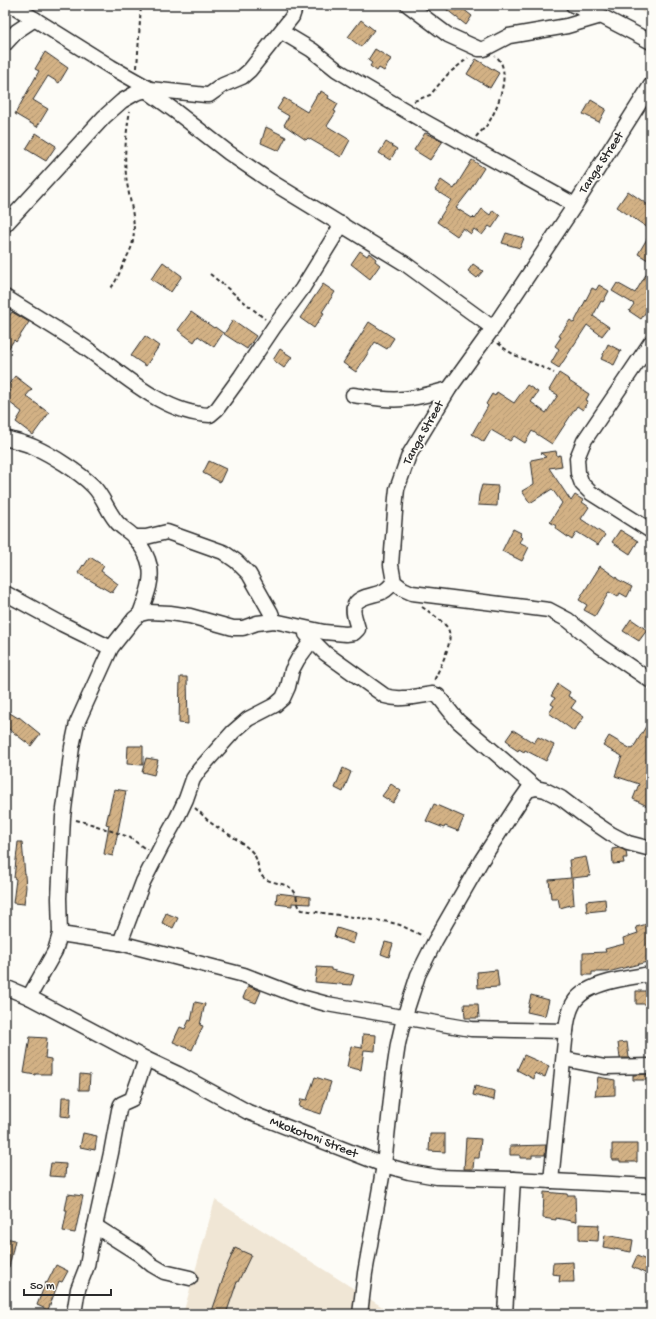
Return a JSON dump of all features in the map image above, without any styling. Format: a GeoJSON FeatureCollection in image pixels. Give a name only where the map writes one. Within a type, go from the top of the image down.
{"type":"FeatureCollection","features":[{"type":"Feature","properties":{"kind":"street"},"geometry":{"type":"LineString","coordinates":[[12,5],[35,18],[142,88],[270,181],[342,224],[404,264],[491,331]]}},
{"type":"Feature","properties":{"kind":"street"},"geometry":{"type":"LineString","coordinates":[[408,5],[448,35],[480,49],[509,36],[567,26],[601,16]]}},
{"type":"Feature","properties":{"kind":"street"},"geometry":{"type":"LineString","coordinates":[[573,5],[601,16],[651,42]]}},
{"type":"Feature","properties":{"kind":"street"},"geometry":{"type":"LineString","coordinates":[[5,226],[104,117],[122,101],[142,88],[191,94],[209,94],[223,85],[242,77],[250,70],[269,44],[282,32],[292,18],[297,7]]}},
{"type":"Feature","properties":{"kind":"street"},"geometry":{"type":"LineString","coordinates":[[5,44],[16,30],[35,18]]}},
{"type":"Feature","properties":{"kind":"street"},"geometry":{"type":"LineString","coordinates":[[282,32],[312,50],[337,70],[360,84],[575,205]]}},
{"type":"Feature","properties":{"kind":"street","name":"Tanga Street"},"geometry":{"type":"LineString","coordinates":[[394,582],[391,565],[397,489],[409,455],[449,389],[491,331],[575,205],[651,85]]}},
{"type":"Feature","properties":{"kind":"street"},"geometry":{"type":"LineString","coordinates":[[5,297],[90,351],[119,373],[158,399],[197,415],[210,415],[217,409],[302,289],[342,224]]}},
{"type":"Feature","properties":{"kind":"street"},"geometry":{"type":"LineString","coordinates":[[651,342],[584,440],[577,458],[578,473],[582,484],[591,493],[651,531]]}},
{"type":"Feature","properties":{"kind":"street"},"geometry":{"type":"LineString","coordinates":[[353,395],[385,400],[402,400],[449,389]]}},
{"type":"Feature","properties":{"kind":"street"},"geometry":{"type":"LineString","coordinates":[[5,438],[34,447],[73,470],[93,486],[103,499],[115,521],[134,537],[147,558],[150,567],[150,585],[140,614]]}},
{"type":"Feature","properties":{"kind":"street"},"geometry":{"type":"LineString","coordinates":[[134,537],[146,537],[167,532],[223,552],[236,561],[249,574],[274,621]]}},
{"type":"Feature","properties":{"kind":"street"},"geometry":{"type":"LineString","coordinates":[[29,996],[55,951],[60,934],[59,898],[63,817],[72,747],[77,723],[111,648],[134,619],[140,614],[149,612],[190,616],[233,628],[243,628],[256,623],[274,621],[324,632],[346,634],[354,633],[358,629],[354,612],[354,607],[357,602],[367,596],[386,590],[394,582],[403,589],[412,593],[549,610],[568,620],[600,646],[651,681]]}},
{"type":"Feature","properties":{"kind":"street"},"geometry":{"type":"LineString","coordinates":[[5,592],[62,624],[111,648]]}},
{"type":"Feature","properties":{"kind":"street"},"geometry":{"type":"LineString","coordinates":[[297,626],[325,653],[385,696],[400,699],[436,694],[458,721],[536,788]]}},
{"type":"Feature","properties":{"kind":"street"},"geometry":{"type":"LineString","coordinates":[[120,943],[132,908],[156,856],[186,799],[193,779],[199,770],[233,732],[248,719],[275,705],[283,698],[288,688],[292,670],[298,658],[312,640]]}},
{"type":"Feature","properties":{"kind":"street"},"geometry":{"type":"LineString","coordinates":[[360,1314],[366,1266],[384,1165],[398,1044],[404,1018],[418,975],[435,940],[481,861],[528,790],[536,788],[545,790],[561,798],[611,834],[628,843],[651,850]]}},
{"type":"Feature","properties":{"kind":"street"},"geometry":{"type":"LineString","coordinates":[[60,934],[120,943],[244,974],[312,1000],[328,1004],[471,1029],[566,1031]]}},
{"type":"Feature","properties":{"kind":"street"},"geometry":{"type":"LineString","coordinates":[[551,1181],[566,1031],[568,1016],[573,1003],[584,991],[609,982],[651,974]]}},
{"type":"Feature","properties":{"kind":"street","name":"Mkokotoni Street"},"geometry":{"type":"LineString","coordinates":[[5,987],[29,996],[248,1112],[384,1165],[409,1172],[437,1177],[651,1186]]}},
{"type":"Feature","properties":{"kind":"street"},"geometry":{"type":"LineString","coordinates":[[74,1314],[78,1289],[87,1266],[119,1110],[121,1104],[132,1099],[146,1059]]}},
{"type":"Feature","properties":{"kind":"street"},"geometry":{"type":"LineString","coordinates":[[564,1059],[605,1067],[651,1066]]}},
{"type":"Feature","properties":{"kind":"street"},"geometry":{"type":"LineString","coordinates":[[505,1314],[513,1179]]}},
{"type":"Feature","properties":{"kind":"street"},"geometry":{"type":"LineString","coordinates":[[95,1226],[164,1272],[190,1278]]}},
{"type":"Feature","properties":{"kind":"path"},"geometry":{"type":"LineString","coordinates":[[111,288],[119,277],[132,244],[133,223],[127,185],[125,154],[129,118],[142,88],[136,62],[141,5]]}},
{"type":"Feature","properties":{"kind":"path"},"geometry":{"type":"LineString","coordinates":[[401,108],[410,102],[430,96],[448,74],[480,49],[500,60],[504,68],[504,75],[499,99],[486,127],[467,145]]}},
{"type":"Feature","properties":{"kind":"path"},"geometry":{"type":"LineString","coordinates":[[210,274],[274,327]]}},
{"type":"Feature","properties":{"kind":"path"},"geometry":{"type":"LineString","coordinates":[[491,331],[504,349],[515,356],[554,372]]}},
{"type":"Feature","properties":{"kind":"path"},"geometry":{"type":"LineString","coordinates":[[412,593],[422,607],[436,616],[446,626],[450,635],[448,648],[434,681],[434,689],[436,694]]}},
{"type":"Feature","properties":{"kind":"path"},"geometry":{"type":"LineString","coordinates":[[186,799],[211,823],[235,838],[252,852],[258,860],[260,872],[264,878],[291,888],[296,893],[298,905],[302,910],[389,922],[400,925],[435,940]]}},
{"type":"Feature","properties":{"kind":"path"},"geometry":{"type":"LineString","coordinates":[[63,817],[91,824],[129,837],[156,856]]}},
{"type":"Feature","properties":{"kind":"shaded area"},"geometry":{"type":"Polygon","coordinates":[[[628,5],[651,5],[651,16],[628,5]]]}},
{"type":"Feature","properties":{"kind":"shaded area"},"geometry":{"type":"Polygon","coordinates":[[[215,1200],[387,1310],[386,1314],[183,1314],[215,1200]]]}},
{"type":"Feature","properties":{"kind":"building"},"geometry":{"type":"Polygon","coordinates":[[[441,5],[458,5],[472,16],[466,25],[441,5]]]}},
{"type":"Feature","properties":{"kind":"building"},"geometry":{"type":"Polygon","coordinates":[[[361,20],[374,30],[361,47],[348,37],[361,20]]]}},
{"type":"Feature","properties":{"kind":"building"},"geometry":{"type":"Polygon","coordinates":[[[375,49],[391,59],[384,71],[379,68],[377,71],[370,66],[372,63],[368,60],[375,49]]]}},
{"type":"Feature","properties":{"kind":"building"},"geometry":{"type":"Polygon","coordinates":[[[45,52],[68,68],[59,83],[48,76],[33,100],[48,109],[37,127],[15,114],[39,71],[35,69],[45,52]]]}},
{"type":"Feature","properties":{"kind":"building"},"geometry":{"type":"Polygon","coordinates":[[[476,59],[499,73],[490,88],[467,74],[476,59]]]}},
{"type":"Feature","properties":{"kind":"building"},"geometry":{"type":"Polygon","coordinates":[[[321,91],[329,96],[328,98],[338,104],[334,111],[336,112],[327,126],[350,140],[341,157],[308,138],[306,140],[284,125],[289,116],[277,109],[284,98],[307,112],[318,93],[320,94],[321,91]]]}},
{"type":"Feature","properties":{"kind":"building"},"geometry":{"type":"Polygon","coordinates":[[[591,100],[606,109],[599,122],[583,114],[591,100]]]}},
{"type":"Feature","properties":{"kind":"building"},"geometry":{"type":"Polygon","coordinates":[[[266,127],[286,137],[279,151],[261,143],[266,127]]]}},
{"type":"Feature","properties":{"kind":"building"},"geometry":{"type":"Polygon","coordinates":[[[36,133],[56,146],[46,161],[26,149],[36,133]]]}},
{"type":"Feature","properties":{"kind":"building"},"geometry":{"type":"Polygon","coordinates":[[[425,133],[443,141],[430,160],[414,150],[425,133]]]}},
{"type":"Feature","properties":{"kind":"building"},"geometry":{"type":"Polygon","coordinates":[[[386,142],[397,149],[390,160],[379,153],[386,142]]]}},
{"type":"Feature","properties":{"kind":"building"},"geometry":{"type":"Polygon","coordinates":[[[472,160],[484,168],[456,208],[475,219],[482,209],[490,215],[493,210],[500,216],[492,228],[489,226],[482,235],[474,229],[471,234],[463,228],[457,236],[437,222],[451,200],[435,190],[441,180],[454,189],[472,160]]]}},
{"type":"Feature","properties":{"kind":"building"},"geometry":{"type":"Polygon","coordinates":[[[628,191],[651,207],[651,230],[617,207],[628,191]]]}},
{"type":"Feature","properties":{"kind":"building"},"geometry":{"type":"Polygon","coordinates":[[[651,232],[651,254],[648,260],[638,254],[651,232]]]}},
{"type":"Feature","properties":{"kind":"building"},"geometry":{"type":"Polygon","coordinates":[[[506,233],[524,238],[520,248],[502,243],[506,233]]]}},
{"type":"Feature","properties":{"kind":"building"},"geometry":{"type":"Polygon","coordinates":[[[360,251],[367,256],[369,253],[380,265],[370,279],[351,264],[360,251]]]}},
{"type":"Feature","properties":{"kind":"building"},"geometry":{"type":"Polygon","coordinates":[[[163,262],[182,276],[171,292],[151,279],[163,262]]]}},
{"type":"Feature","properties":{"kind":"building"},"geometry":{"type":"Polygon","coordinates":[[[473,264],[483,271],[477,278],[468,271],[473,264]]]}},
{"type":"Feature","properties":{"kind":"building"},"geometry":{"type":"Polygon","coordinates":[[[651,266],[651,304],[641,319],[629,311],[634,304],[612,291],[617,283],[635,293],[651,266]]]}},
{"type":"Feature","properties":{"kind":"building"},"geometry":{"type":"Polygon","coordinates":[[[323,284],[335,292],[314,328],[300,318],[323,284]]]}},
{"type":"Feature","properties":{"kind":"building"},"geometry":{"type":"Polygon","coordinates":[[[599,285],[609,291],[603,302],[601,301],[593,316],[609,327],[602,336],[587,325],[559,368],[551,363],[559,349],[555,346],[561,337],[559,336],[570,320],[574,323],[592,288],[596,290],[599,285]]]}},
{"type":"Feature","properties":{"kind":"building"},"geometry":{"type":"Polygon","coordinates":[[[12,312],[29,322],[16,342],[14,340],[5,354],[5,322],[12,312]]]}},
{"type":"Feature","properties":{"kind":"building"},"geometry":{"type":"Polygon","coordinates":[[[191,312],[223,333],[214,347],[198,336],[194,342],[178,330],[191,312]]]}},
{"type":"Feature","properties":{"kind":"building"},"geometry":{"type":"Polygon","coordinates":[[[233,320],[256,336],[247,349],[224,334],[233,320]]]}},
{"type":"Feature","properties":{"kind":"building"},"geometry":{"type":"Polygon","coordinates":[[[369,322],[394,338],[387,349],[375,342],[356,372],[343,363],[369,322]]]}},
{"type":"Feature","properties":{"kind":"building"},"geometry":{"type":"Polygon","coordinates":[[[145,336],[159,346],[146,366],[131,356],[145,336]]]}},
{"type":"Feature","properties":{"kind":"building"},"geometry":{"type":"Polygon","coordinates":[[[608,344],[621,351],[614,365],[601,359],[608,344]]]}},
{"type":"Feature","properties":{"kind":"building"},"geometry":{"type":"Polygon","coordinates":[[[280,349],[292,357],[284,368],[273,360],[280,349]]]}},
{"type":"Feature","properties":{"kind":"building"},"geometry":{"type":"Polygon","coordinates":[[[559,373],[589,394],[586,400],[588,401],[583,410],[577,406],[552,444],[532,431],[525,443],[514,436],[510,441],[491,430],[484,442],[472,434],[488,406],[486,404],[492,394],[495,396],[497,392],[514,403],[527,385],[538,392],[531,402],[546,413],[558,395],[549,390],[559,373]]]}},
{"type":"Feature","properties":{"kind":"building"},"geometry":{"type":"Polygon","coordinates":[[[15,376],[32,389],[26,396],[49,413],[33,435],[16,422],[22,412],[5,399],[10,391],[6,388],[15,376]]]}},
{"type":"Feature","properties":{"kind":"building"},"geometry":{"type":"Polygon","coordinates":[[[556,451],[557,456],[560,455],[562,466],[549,468],[571,501],[575,495],[583,500],[582,502],[589,507],[581,519],[605,535],[598,545],[577,532],[572,540],[555,528],[556,526],[550,522],[562,503],[552,489],[530,503],[522,491],[534,484],[531,460],[546,457],[541,453],[556,451]]]}},
{"type":"Feature","properties":{"kind":"building"},"geometry":{"type":"Polygon","coordinates":[[[209,461],[226,469],[220,482],[203,473],[209,461]]]}},
{"type":"Feature","properties":{"kind":"building"},"geometry":{"type":"Polygon","coordinates":[[[482,485],[498,486],[497,506],[478,505],[482,485]]]}},
{"type":"Feature","properties":{"kind":"building"},"geometry":{"type":"Polygon","coordinates":[[[513,529],[521,533],[520,536],[522,538],[519,542],[529,547],[522,561],[502,551],[513,529]]]}},
{"type":"Feature","properties":{"kind":"building"},"geometry":{"type":"Polygon","coordinates":[[[620,530],[638,541],[630,554],[612,542],[620,530]]]}},
{"type":"Feature","properties":{"kind":"building"},"geometry":{"type":"Polygon","coordinates":[[[90,557],[104,566],[101,571],[118,584],[112,593],[78,573],[90,557]]]}},
{"type":"Feature","properties":{"kind":"building"},"geometry":{"type":"Polygon","coordinates":[[[600,566],[617,579],[632,587],[627,597],[620,593],[618,597],[609,592],[595,616],[584,610],[587,605],[579,600],[600,566]]]}},
{"type":"Feature","properties":{"kind":"building"},"geometry":{"type":"Polygon","coordinates":[[[631,619],[647,630],[639,641],[623,631],[631,619]]]}},
{"type":"Feature","properties":{"kind":"building"},"geometry":{"type":"Polygon","coordinates":[[[180,677],[187,677],[188,724],[179,723],[180,677]]]}},
{"type":"Feature","properties":{"kind":"building"},"geometry":{"type":"Polygon","coordinates":[[[558,684],[570,692],[568,696],[576,701],[571,708],[584,717],[574,731],[549,713],[554,706],[551,704],[555,698],[551,696],[558,684]]]}},
{"type":"Feature","properties":{"kind":"building"},"geometry":{"type":"Polygon","coordinates":[[[5,710],[18,718],[19,717],[40,734],[31,746],[5,726],[5,710]]]}},
{"type":"Feature","properties":{"kind":"building"},"geometry":{"type":"Polygon","coordinates":[[[651,718],[651,798],[647,806],[633,799],[639,784],[615,776],[622,756],[603,746],[609,736],[631,749],[633,748],[651,718]]]}},
{"type":"Feature","properties":{"kind":"building"},"geometry":{"type":"Polygon","coordinates":[[[513,730],[534,743],[538,737],[554,745],[546,761],[525,750],[524,752],[519,749],[518,751],[509,745],[510,743],[506,740],[513,730]]]}},
{"type":"Feature","properties":{"kind":"building"},"geometry":{"type":"Polygon","coordinates":[[[128,746],[143,746],[143,765],[127,764],[128,746]]]}},
{"type":"Feature","properties":{"kind":"building"},"geometry":{"type":"Polygon","coordinates":[[[146,758],[158,760],[154,775],[142,772],[146,758]]]}},
{"type":"Feature","properties":{"kind":"building"},"geometry":{"type":"Polygon","coordinates":[[[343,768],[351,772],[343,792],[335,788],[343,768]]]}},
{"type":"Feature","properties":{"kind":"building"},"geometry":{"type":"Polygon","coordinates":[[[391,784],[401,791],[393,803],[382,796],[391,784]]]}},
{"type":"Feature","properties":{"kind":"building"},"geometry":{"type":"Polygon","coordinates":[[[114,789],[126,791],[113,856],[104,854],[109,825],[106,824],[114,789]]]}},
{"type":"Feature","properties":{"kind":"building"},"geometry":{"type":"Polygon","coordinates":[[[434,804],[464,817],[458,831],[445,826],[444,828],[426,821],[434,804]]]}},
{"type":"Feature","properties":{"kind":"building"},"geometry":{"type":"Polygon","coordinates":[[[18,842],[22,842],[26,887],[24,904],[13,903],[18,842]]]}},
{"type":"Feature","properties":{"kind":"building"},"geometry":{"type":"Polygon","coordinates":[[[619,848],[626,851],[627,858],[623,858],[624,863],[613,864],[612,849],[619,848]]]}},
{"type":"Feature","properties":{"kind":"building"},"geometry":{"type":"Polygon","coordinates":[[[586,857],[590,876],[572,878],[574,904],[560,908],[558,898],[551,898],[549,880],[571,878],[569,860],[586,857]]]}},
{"type":"Feature","properties":{"kind":"building"},"geometry":{"type":"Polygon","coordinates":[[[277,893],[310,897],[310,904],[292,903],[292,906],[276,904],[277,893]]]}},
{"type":"Feature","properties":{"kind":"building"},"geometry":{"type":"Polygon","coordinates":[[[605,899],[606,910],[587,912],[586,901],[605,899]]]}},
{"type":"Feature","properties":{"kind":"building"},"geometry":{"type":"Polygon","coordinates":[[[166,913],[178,918],[173,928],[162,923],[166,913]]]}},
{"type":"Feature","properties":{"kind":"building"},"geometry":{"type":"Polygon","coordinates":[[[651,923],[651,961],[608,972],[592,972],[592,975],[583,975],[583,953],[606,952],[605,949],[624,944],[623,938],[638,933],[636,927],[651,923]]]}},
{"type":"Feature","properties":{"kind":"building"},"geometry":{"type":"Polygon","coordinates":[[[337,928],[356,934],[353,944],[334,937],[337,928]]]}},
{"type":"Feature","properties":{"kind":"building"},"geometry":{"type":"Polygon","coordinates":[[[385,942],[393,944],[389,957],[381,954],[385,942]]]}},
{"type":"Feature","properties":{"kind":"building"},"geometry":{"type":"Polygon","coordinates":[[[317,967],[331,968],[331,970],[354,975],[351,985],[315,982],[317,967]]]}},
{"type":"Feature","properties":{"kind":"building"},"geometry":{"type":"Polygon","coordinates":[[[497,970],[499,987],[478,988],[477,972],[497,970]]]}},
{"type":"Feature","properties":{"kind":"building"},"geometry":{"type":"Polygon","coordinates":[[[248,986],[261,991],[256,1003],[243,998],[248,986]]]}},
{"type":"Feature","properties":{"kind":"building"},"geometry":{"type":"Polygon","coordinates":[[[636,991],[651,991],[651,1004],[636,1004],[636,991]]]}},
{"type":"Feature","properties":{"kind":"building"},"geometry":{"type":"Polygon","coordinates":[[[531,995],[549,1000],[545,1016],[527,1012],[531,995]]]}},
{"type":"Feature","properties":{"kind":"building"},"geometry":{"type":"Polygon","coordinates":[[[195,1002],[205,1004],[200,1025],[203,1026],[192,1050],[173,1042],[180,1027],[185,1029],[189,1020],[191,1021],[195,1002]]]}},
{"type":"Feature","properties":{"kind":"building"},"geometry":{"type":"Polygon","coordinates":[[[464,1004],[478,1004],[479,1018],[465,1018],[464,1004]]]}},
{"type":"Feature","properties":{"kind":"building"},"geometry":{"type":"Polygon","coordinates":[[[363,1034],[376,1035],[375,1051],[364,1050],[361,1070],[347,1067],[351,1046],[362,1048],[363,1034]]]}},
{"type":"Feature","properties":{"kind":"building"},"geometry":{"type":"Polygon","coordinates":[[[30,1037],[47,1038],[45,1058],[51,1059],[51,1074],[35,1075],[24,1073],[30,1037]]]}},
{"type":"Feature","properties":{"kind":"building"},"geometry":{"type":"Polygon","coordinates":[[[627,1042],[629,1058],[620,1058],[618,1043],[627,1042]]]}},
{"type":"Feature","properties":{"kind":"building"},"geometry":{"type":"Polygon","coordinates":[[[524,1055],[549,1066],[545,1077],[535,1073],[534,1079],[517,1070],[524,1055]]]}},
{"type":"Feature","properties":{"kind":"building"},"geometry":{"type":"Polygon","coordinates":[[[80,1074],[90,1075],[89,1090],[79,1090],[80,1074]]]}},
{"type":"Feature","properties":{"kind":"building"},"geometry":{"type":"Polygon","coordinates":[[[651,1074],[651,1080],[633,1080],[633,1075],[651,1074]]]}},
{"type":"Feature","properties":{"kind":"building"},"geometry":{"type":"Polygon","coordinates":[[[315,1077],[331,1082],[321,1114],[299,1107],[301,1099],[307,1100],[315,1077]]]}},
{"type":"Feature","properties":{"kind":"building"},"geometry":{"type":"Polygon","coordinates":[[[598,1077],[615,1080],[615,1095],[595,1096],[598,1077]]]}},
{"type":"Feature","properties":{"kind":"building"},"geometry":{"type":"Polygon","coordinates":[[[475,1086],[495,1091],[494,1100],[473,1095],[475,1086]]]}},
{"type":"Feature","properties":{"kind":"building"},"geometry":{"type":"Polygon","coordinates":[[[62,1097],[71,1097],[70,1117],[61,1116],[62,1097]]]}},
{"type":"Feature","properties":{"kind":"building"},"geometry":{"type":"Polygon","coordinates":[[[83,1133],[97,1136],[95,1150],[80,1147],[83,1133]]]}},
{"type":"Feature","properties":{"kind":"building"},"geometry":{"type":"Polygon","coordinates":[[[430,1134],[445,1134],[445,1152],[429,1151],[430,1134]]]}},
{"type":"Feature","properties":{"kind":"building"},"geometry":{"type":"Polygon","coordinates":[[[466,1138],[481,1139],[479,1158],[474,1158],[473,1169],[464,1169],[466,1138]]]}},
{"type":"Feature","properties":{"kind":"building"},"geometry":{"type":"Polygon","coordinates":[[[612,1144],[637,1144],[637,1162],[620,1162],[620,1160],[612,1160],[612,1144]]]}},
{"type":"Feature","properties":{"kind":"building"},"geometry":{"type":"Polygon","coordinates":[[[546,1145],[545,1155],[532,1155],[532,1158],[520,1158],[520,1155],[510,1155],[510,1146],[546,1145]]]}},
{"type":"Feature","properties":{"kind":"building"},"geometry":{"type":"Polygon","coordinates":[[[51,1163],[66,1164],[65,1177],[49,1176],[51,1163]]]}},
{"type":"Feature","properties":{"kind":"building"},"geometry":{"type":"Polygon","coordinates":[[[544,1192],[575,1195],[576,1222],[556,1218],[556,1220],[543,1218],[544,1192]]]}},
{"type":"Feature","properties":{"kind":"building"},"geometry":{"type":"Polygon","coordinates":[[[68,1194],[83,1196],[75,1233],[63,1231],[68,1194]]]}},
{"type":"Feature","properties":{"kind":"building"},"geometry":{"type":"Polygon","coordinates":[[[579,1224],[599,1225],[598,1241],[579,1240],[579,1224]]]}},
{"type":"Feature","properties":{"kind":"building"},"geometry":{"type":"Polygon","coordinates":[[[605,1235],[633,1240],[631,1252],[603,1247],[605,1235]]]}},
{"type":"Feature","properties":{"kind":"building"},"geometry":{"type":"Polygon","coordinates":[[[5,1238],[15,1240],[9,1267],[5,1267],[5,1238]]]}},
{"type":"Feature","properties":{"kind":"building"},"geometry":{"type":"Polygon","coordinates":[[[235,1248],[251,1255],[237,1282],[226,1314],[211,1314],[224,1276],[223,1275],[235,1248]]]}},
{"type":"Feature","properties":{"kind":"building"},"geometry":{"type":"Polygon","coordinates":[[[637,1256],[651,1262],[651,1276],[632,1267],[637,1256]]]}},
{"type":"Feature","properties":{"kind":"building"},"geometry":{"type":"Polygon","coordinates":[[[573,1262],[574,1282],[559,1282],[560,1275],[552,1274],[553,1263],[573,1262]]]}},
{"type":"Feature","properties":{"kind":"building"},"geometry":{"type":"Polygon","coordinates":[[[56,1265],[68,1271],[62,1282],[59,1281],[48,1310],[37,1305],[46,1282],[47,1283],[56,1265]]]}}]}
